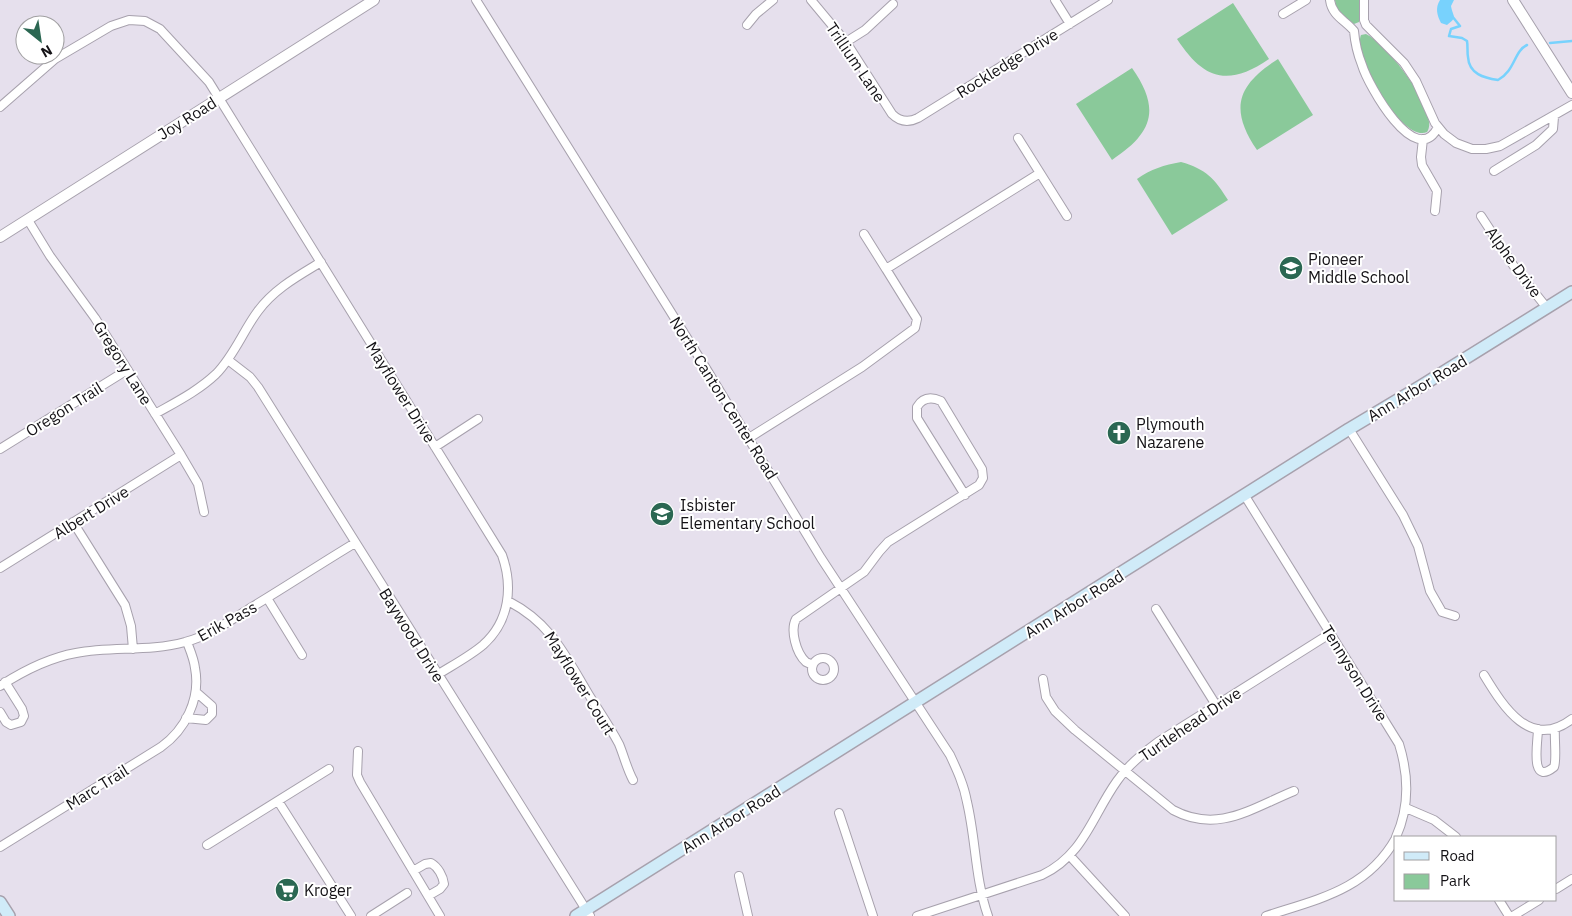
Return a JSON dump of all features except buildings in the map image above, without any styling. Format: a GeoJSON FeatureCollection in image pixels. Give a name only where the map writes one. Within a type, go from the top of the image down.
{"type":"FeatureCollection","features":[{"type":"Feature","properties":{"kind":"main road","name":"Ann Arbor Road"},"geometry":{"type":"LineString","coordinates":[[584,914],[1350,429],[1572,292]]}},
{"type":"Feature","properties":{"kind":"main road"},"geometry":{"type":"LineString","coordinates":[[0,902],[9,916]]}},
{"type":"Feature","properties":{"kind":"street","name":"Joy Road"},"geometry":{"type":"LineString","coordinates":[[0,237],[374,0]]}},
{"type":"Feature","properties":{"kind":"street","name":"North Canton Center Road"},"geometry":{"type":"LineString","coordinates":[[476,0],[749,438],[821,558],[950,755],[962,784],[969,812],[981,895],[988,916]]}},
{"type":"Feature","properties":{"kind":"street"},"geometry":{"type":"LineString","coordinates":[[747,25],[756,14],[773,0]]}},
{"type":"Feature","properties":{"kind":"street","name":"Trillium Lane"},"geometry":{"type":"LineString","coordinates":[[811,0],[846,42],[892,114],[904,121]]}},
{"type":"Feature","properties":{"kind":"street"},"geometry":{"type":"LineString","coordinates":[[1055,0],[1070,24]]}},
{"type":"Feature","properties":{"kind":"street","name":"Rockledge Drive"},"geometry":{"type":"LineString","coordinates":[[904,121],[918,118],[1108,0]]}},
{"type":"Feature","properties":{"kind":"street"},"geometry":{"type":"LineString","coordinates":[[1283,14],[1306,0]]}},
{"type":"Feature","properties":{"kind":"street"},"geometry":{"type":"LineString","coordinates":[[1330,0],[1335,14],[1354,32],[1362,66],[1370,84],[1380,101],[1403,130],[1417,139],[1426,139],[1434,134],[1438,127]]}},
{"type":"Feature","properties":{"kind":"street"},"geometry":{"type":"LineString","coordinates":[[1364,0],[1364,20],[1366,25],[1390,48],[1409,71],[1416,81],[1438,127],[1456,143],[1472,149],[1500,146],[1554,117],[1572,105]]}},
{"type":"Feature","properties":{"kind":"street"},"geometry":{"type":"LineString","coordinates":[[1513,0],[1572,94]]}},
{"type":"Feature","properties":{"kind":"street"},"geometry":{"type":"LineString","coordinates":[[846,42],[865,30],[893,4]]}},
{"type":"Feature","properties":{"kind":"street","name":"Mayflower Drive"},"geometry":{"type":"LineString","coordinates":[[65,54],[116,23],[143,20],[153,24],[168,36],[181,53],[208,80],[502,555],[508,577],[508,600],[501,621],[488,640],[437,675]]}},
{"type":"Feature","properties":{"kind":"street"},"geometry":{"type":"LineString","coordinates":[[1354,32],[1366,25]]}},
{"type":"Feature","properties":{"kind":"street","name":"Mayflower Drive"},"geometry":{"type":"LineString","coordinates":[[0,107],[48,65]]}},
{"type":"Feature","properties":{"kind":"street"},"geometry":{"type":"LineString","coordinates":[[1494,171],[1536,145],[1553,128],[1554,117]]}},
{"type":"Feature","properties":{"kind":"street"},"geometry":{"type":"LineString","coordinates":[[1018,138],[1067,216]]}},
{"type":"Feature","properties":{"kind":"street"},"geometry":{"type":"LineString","coordinates":[[1423,139],[1422,165],[1437,192],[1435,211]]}},
{"type":"Feature","properties":{"kind":"street"},"geometry":{"type":"LineString","coordinates":[[886,269],[1040,173]]}},
{"type":"Feature","properties":{"kind":"street","name":"Alphe Drive"},"geometry":{"type":"LineString","coordinates":[[1481,216],[1515,268],[1547,308]]}},
{"type":"Feature","properties":{"kind":"street","name":"Gregory Lane"},"geometry":{"type":"LineString","coordinates":[[28,220],[50,256],[95,318],[181,455],[198,484],[204,512]]}},
{"type":"Feature","properties":{"kind":"street"},"geometry":{"type":"LineString","coordinates":[[749,438],[862,367],[888,346],[915,328],[918,322],[917,319],[864,234]]}},
{"type":"Feature","properties":{"kind":"street"},"geometry":{"type":"LineString","coordinates":[[155,414],[207,382],[228,360],[256,313],[268,299],[284,285],[321,262]]}},
{"type":"Feature","properties":{"kind":"street","name":"Baywood Drive"},"geometry":{"type":"LineString","coordinates":[[228,360],[250,377],[258,387],[584,914]]}},
{"type":"Feature","properties":{"kind":"street","name":"Oregon Trail"},"geometry":{"type":"LineString","coordinates":[[0,449],[127,370]]}},
{"type":"Feature","properties":{"kind":"street"},"geometry":{"type":"LineString","coordinates":[[813,665],[806,662],[798,649],[792,631],[794,624],[800,616],[842,589],[864,572],[878,552],[888,542],[965,494],[981,483],[984,474],[982,469],[941,401],[934,398],[926,399],[917,407],[917,418],[965,494]]}},
{"type":"Feature","properties":{"kind":"street"},"geometry":{"type":"LineString","coordinates":[[434,446],[478,419]]}},
{"type":"Feature","properties":{"kind":"street"},"geometry":{"type":"LineString","coordinates":[[1350,429],[1407,523],[1418,546],[1430,591],[1442,612],[1455,616]]}},
{"type":"Feature","properties":{"kind":"street","name":"Albert Drive"},"geometry":{"type":"LineString","coordinates":[[0,568],[181,455]]}},
{"type":"Feature","properties":{"kind":"street","name":"Tennyson Drive"},"geometry":{"type":"LineString","coordinates":[[1246,496],[1398,744],[1407,774],[1406,808],[1397,836]]}},
{"type":"Feature","properties":{"kind":"street"},"geometry":{"type":"LineString","coordinates":[[74,522],[125,605],[132,626],[133,649]]}},
{"type":"Feature","properties":{"kind":"street","name":"Erik Pass"},"geometry":{"type":"LineString","coordinates":[[3,684],[46,661],[61,656],[88,651],[157,648],[187,642],[216,629],[355,543]]}},
{"type":"Feature","properties":{"kind":"street"},"geometry":{"type":"LineString","coordinates":[[267,598],[302,656]]}},
{"type":"Feature","properties":{"kind":"street","name":"Mayflower Court"},"geometry":{"type":"LineString","coordinates":[[508,600],[544,626],[558,644],[619,745],[633,780]]}},
{"type":"Feature","properties":{"kind":"street"},"geometry":{"type":"LineString","coordinates":[[1156,609],[1216,705]]}},
{"type":"Feature","properties":{"kind":"street","name":"Turtlehead Drive"},"geometry":{"type":"LineString","coordinates":[[917,916],[1042,876],[1055,868],[1070,856],[1084,838],[1124,770],[1137,757],[1331,633]]}},
{"type":"Feature","properties":{"kind":"street","name":"Marc Trail"},"geometry":{"type":"LineString","coordinates":[[0,847],[161,747],[175,735],[193,704],[196,692],[196,670],[187,642]]}},
{"type":"Feature","properties":{"kind":"street"},"geometry":{"type":"LineString","coordinates":[[1484,675],[1510,713],[1522,723],[1538,729],[1555,728],[1572,719]]}},
{"type":"Feature","properties":{"kind":"street"},"geometry":{"type":"LineString","coordinates":[[1043,679],[1046,697],[1055,711],[1075,730],[1173,810],[1184,816],[1202,821],[1217,821],[1233,817],[1294,790]]}},
{"type":"Feature","properties":{"kind":"street"},"geometry":{"type":"LineString","coordinates":[[0,712],[6,722],[11,725],[21,722],[24,716],[22,709],[3,684]]}},
{"type":"Feature","properties":{"kind":"street"},"geometry":{"type":"LineString","coordinates":[[186,718],[206,720],[212,714],[212,706],[196,692]]}},
{"type":"Feature","properties":{"kind":"street"},"geometry":{"type":"LineString","coordinates":[[1538,729],[1537,767],[1546,772],[1554,767],[1556,762],[1554,748],[1555,728]]}},
{"type":"Feature","properties":{"kind":"street"},"geometry":{"type":"LineString","coordinates":[[358,751],[357,775],[360,782],[440,916]]}},
{"type":"Feature","properties":{"kind":"street"},"geometry":{"type":"LineString","coordinates":[[207,845],[329,769]]}},
{"type":"Feature","properties":{"kind":"street"},"geometry":{"type":"LineString","coordinates":[[278,800],[352,916]]}},
{"type":"Feature","properties":{"kind":"street"},"geometry":{"type":"LineString","coordinates":[[1406,808],[1434,820],[1455,836]]}},
{"type":"Feature","properties":{"kind":"street"},"geometry":{"type":"LineString","coordinates":[[839,813],[873,916]]}},
{"type":"Feature","properties":{"kind":"street","name":"Tennyson Drive"},"geometry":{"type":"LineString","coordinates":[[1266,916],[1348,888],[1377,865],[1394,841]]}},
{"type":"Feature","properties":{"kind":"street"},"geometry":{"type":"LineString","coordinates":[[1070,856],[1125,916]]}},
{"type":"Feature","properties":{"kind":"street"},"geometry":{"type":"LineString","coordinates":[[413,871],[425,864],[431,863],[439,872],[444,884],[440,889],[428,896]]}},
{"type":"Feature","properties":{"kind":"street"},"geometry":{"type":"LineString","coordinates":[[739,876],[748,916]]}},
{"type":"Feature","properties":{"kind":"street"},"geometry":{"type":"LineString","coordinates":[[1557,888],[1572,879]]}},
{"type":"Feature","properties":{"kind":"street"},"geometry":{"type":"LineString","coordinates":[[371,916],[407,893]]}},
{"type":"Feature","properties":{"kind":"street"},"geometry":{"type":"LineString","coordinates":[[1500,901],[1509,916]]}},
{"type":"Feature","properties":{"kind":"street"},"geometry":{"type":"LineString","coordinates":[[1513,916],[1537,901]]}},
{"type":"Feature","properties":{"kind":"green space"},"geometry":{"type":"Polygon","coordinates":[[[1335,0],[1361,0],[1359,22],[1354,24],[1344,17],[1337,8],[1335,0]]]}},
{"type":"Feature","properties":{"kind":"green space"},"geometry":{"type":"Polygon","coordinates":[[[1233,3],[1269,59],[1241,73],[1229,76],[1218,75],[1207,71],[1197,63],[1177,39],[1233,3]]]}},
{"type":"Feature","properties":{"kind":"green space"},"geometry":{"type":"Polygon","coordinates":[[[1366,34],[1386,50],[1419,95],[1429,122],[1427,132],[1417,132],[1405,125],[1382,96],[1364,60],[1360,45],[1361,35],[1366,34]]]}},
{"type":"Feature","properties":{"kind":"green space"},"geometry":{"type":"Polygon","coordinates":[[[1278,59],[1313,115],[1257,150],[1243,122],[1242,99],[1246,88],[1253,78],[1278,59]]]}},
{"type":"Feature","properties":{"kind":"green space"},"geometry":{"type":"Polygon","coordinates":[[[1132,68],[1147,96],[1148,119],[1144,130],[1136,140],[1112,160],[1076,104],[1132,68]]]}},
{"type":"Feature","properties":{"kind":"green space"},"geometry":{"type":"Polygon","coordinates":[[[1181,162],[1197,168],[1209,176],[1219,186],[1228,200],[1172,235],[1137,179],[1158,168],[1181,162]]]}},
{"type":"Feature","properties":{"kind":"water"},"geometry":{"type":"Polygon","coordinates":[[[1440,0],[1454,0],[1451,6],[1454,18],[1447,25],[1441,23],[1438,14],[1437,6],[1440,0]]]}},
{"type":"Feature","properties":{"kind":"waterway"},"geometry":{"type":"LineString","coordinates":[[1452,16],[1460,26],[1451,29],[1449,36],[1462,38],[1467,41],[1471,67],[1478,74],[1488,78],[1498,80],[1504,76],[1519,52],[1527,45]]}},
{"type":"Feature","properties":{"kind":"waterway"},"geometry":{"type":"LineString","coordinates":[[1550,43],[1572,41]]}},
{"type":"Feature","properties":{"kind":"place","name":"Pioneer Middle School"},"geometry":{"type":"Point","coordinates":[1291,268]}},
{"type":"Feature","properties":{"kind":"place","name":"Plymouth Nazarene"},"geometry":{"type":"Point","coordinates":[1119,433]}},
{"type":"Feature","properties":{"kind":"place","name":"Isbister Elementary School"},"geometry":{"type":"Point","coordinates":[662,514]}},
{"type":"Feature","properties":{"kind":"place","name":"Kroger"},"geometry":{"type":"Point","coordinates":[287,890]}}]}
